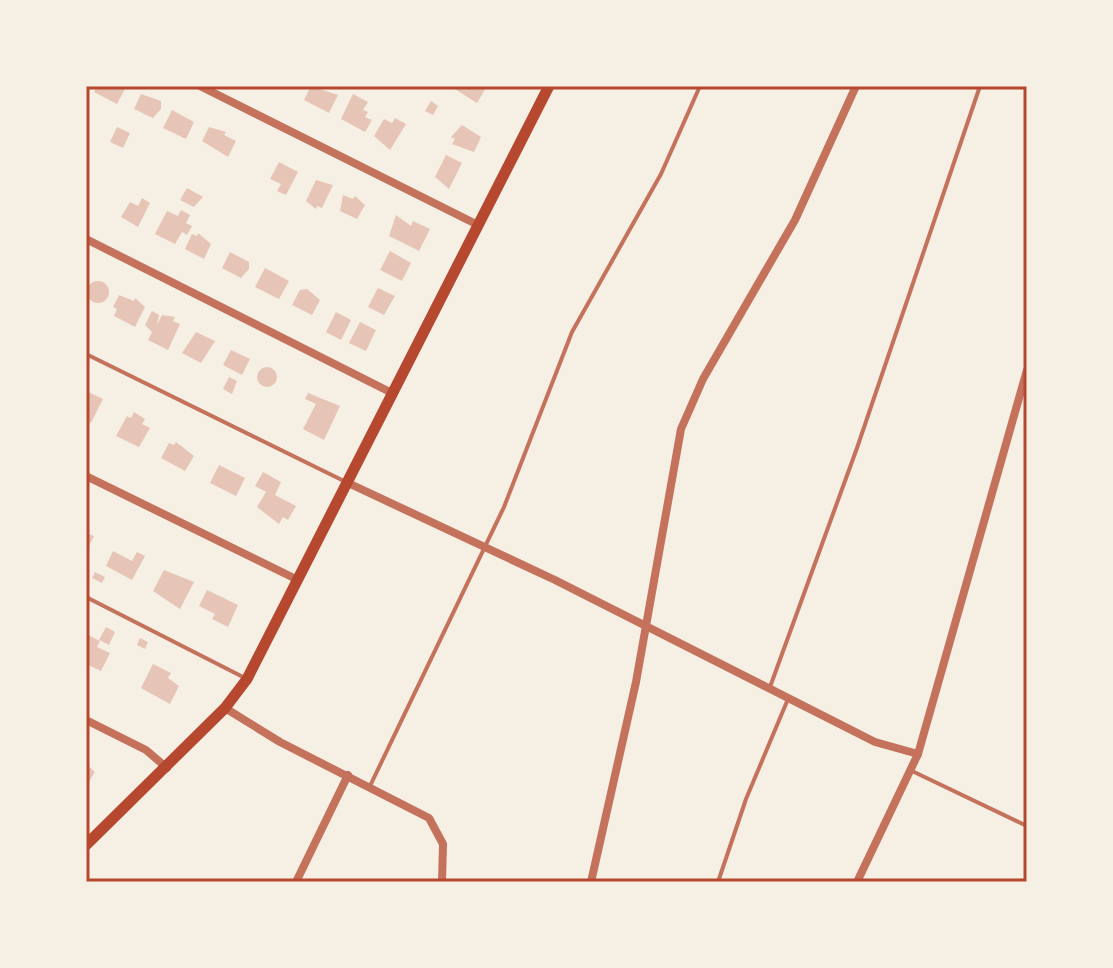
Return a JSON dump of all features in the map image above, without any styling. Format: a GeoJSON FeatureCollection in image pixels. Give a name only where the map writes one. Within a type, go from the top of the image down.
{"type":"FeatureCollection","features":[{"type":"Feature","properties":{"kind":"main road"},"geometry":{"type":"LineString","coordinates":[[86,845],[167,768],[225,708],[247,679],[549,86]]}},
{"type":"Feature","properties":{"kind":"street"},"geometry":{"type":"LineString","coordinates":[[200,86],[478,225]]}},
{"type":"Feature","properties":{"kind":"street"},"geometry":{"type":"LineString","coordinates":[[591,882],[646,627],[671,470],[685,419],[734,322],[795,220],[856,86]]}},
{"type":"Feature","properties":{"kind":"street"},"geometry":{"type":"LineString","coordinates":[[86,239],[392,393]]}},
{"type":"Feature","properties":{"kind":"street"},"geometry":{"type":"LineString","coordinates":[[857,882],[918,754],[1027,370]]}},
{"type":"Feature","properties":{"kind":"street"},"geometry":{"type":"LineString","coordinates":[[86,476],[298,580]]}},
{"type":"Feature","properties":{"kind":"street"},"geometry":{"type":"LineString","coordinates":[[346,482],[484,546],[875,742],[918,754]]}},
{"type":"Feature","properties":{"kind":"street"},"geometry":{"type":"LineString","coordinates":[[225,708],[280,742],[429,818],[436,827],[446,860],[442,882]]}},
{"type":"Feature","properties":{"kind":"street"},"geometry":{"type":"LineString","coordinates":[[86,720],[146,750],[167,768]]}},
{"type":"Feature","properties":{"kind":"street"},"geometry":{"type":"LineString","coordinates":[[296,882],[348,775]]}},
{"type":"Feature","properties":{"kind":"lane"},"geometry":{"type":"LineString","coordinates":[[370,786],[526,458],[572,332],[661,174],[700,86]]}},
{"type":"Feature","properties":{"kind":"lane"},"geometry":{"type":"LineString","coordinates":[[769,689],[862,433],[980,86]]}},
{"type":"Feature","properties":{"kind":"lane"},"geometry":{"type":"LineString","coordinates":[[86,354],[346,482]]}},
{"type":"Feature","properties":{"kind":"lane"},"geometry":{"type":"LineString","coordinates":[[86,597],[247,679]]}},
{"type":"Feature","properties":{"kind":"lane"},"geometry":{"type":"LineString","coordinates":[[718,882],[746,799],[788,699]]}},
{"type":"Feature","properties":{"kind":"lane"},"geometry":{"type":"LineString","coordinates":[[912,771],[1027,826]]}},
{"type":"Feature","properties":{"kind":"building"},"geometry":{"type":"Polygon","coordinates":[[[97,86],[126,87],[117,104],[94,92],[97,86]]]}},
{"type":"Feature","properties":{"kind":"building"},"geometry":{"type":"Polygon","coordinates":[[[311,86],[338,95],[329,113],[304,100],[311,86]]]}},
{"type":"Feature","properties":{"kind":"building"},"geometry":{"type":"Polygon","coordinates":[[[450,86],[487,86],[477,103],[450,86]]]}},
{"type":"Feature","properties":{"kind":"building"},"geometry":{"type":"Polygon","coordinates":[[[141,94],[161,101],[161,109],[153,118],[134,109],[141,94]]]}},
{"type":"Feature","properties":{"kind":"building"},"geometry":{"type":"Polygon","coordinates":[[[353,94],[368,102],[363,110],[368,112],[365,117],[372,120],[365,132],[341,119],[353,94]]]}},
{"type":"Feature","properties":{"kind":"building"},"geometry":{"type":"Polygon","coordinates":[[[431,101],[438,106],[433,115],[425,111],[431,101]]]}},
{"type":"Feature","properties":{"kind":"building"},"geometry":{"type":"Polygon","coordinates":[[[172,110],[194,122],[186,139],[163,128],[172,110]]]}},
{"type":"Feature","properties":{"kind":"building"},"geometry":{"type":"Polygon","coordinates":[[[395,118],[406,124],[390,150],[374,136],[384,119],[392,123],[395,118]]]}},
{"type":"Feature","properties":{"kind":"building"},"geometry":{"type":"Polygon","coordinates":[[[462,125],[481,137],[474,152],[452,144],[455,139],[451,137],[462,125]]]}},
{"type":"Feature","properties":{"kind":"building"},"geometry":{"type":"Polygon","coordinates":[[[117,127],[130,133],[123,148],[110,142],[117,127]]]}},
{"type":"Feature","properties":{"kind":"building"},"geometry":{"type":"Polygon","coordinates":[[[209,127],[226,132],[224,135],[236,141],[228,157],[202,141],[209,127]]]}},
{"type":"Feature","properties":{"kind":"building"},"geometry":{"type":"Polygon","coordinates":[[[446,155],[462,163],[449,189],[435,177],[446,155]]]}},
{"type":"Feature","properties":{"kind":"building"},"geometry":{"type":"Polygon","coordinates":[[[279,162],[298,172],[286,195],[277,191],[281,184],[270,179],[279,162]]]}},
{"type":"Feature","properties":{"kind":"building"},"geometry":{"type":"Polygon","coordinates":[[[316,180],[333,185],[322,208],[317,206],[316,209],[306,201],[316,180]]]}},
{"type":"Feature","properties":{"kind":"building"},"geometry":{"type":"Polygon","coordinates":[[[187,188],[203,197],[194,207],[180,200],[187,188]]]}},
{"type":"Feature","properties":{"kind":"building"},"geometry":{"type":"Polygon","coordinates":[[[343,195],[353,199],[355,196],[365,205],[357,219],[340,211],[343,195]]]}},
{"type":"Feature","properties":{"kind":"building"},"geometry":{"type":"Polygon","coordinates":[[[142,198],[150,203],[138,227],[121,217],[130,202],[138,206],[142,198]]]}},
{"type":"Feature","properties":{"kind":"building"},"geometry":{"type":"Polygon","coordinates":[[[181,210],[190,215],[186,223],[192,226],[187,235],[182,232],[175,244],[155,234],[167,211],[178,216],[181,210]]]}},
{"type":"Feature","properties":{"kind":"building"},"geometry":{"type":"Polygon","coordinates":[[[396,215],[411,226],[413,221],[430,229],[419,251],[389,236],[396,215]]]}},
{"type":"Feature","properties":{"kind":"building"},"geometry":{"type":"Polygon","coordinates":[[[198,233],[211,244],[204,259],[185,249],[192,234],[197,236],[198,233]]]}},
{"type":"Feature","properties":{"kind":"building"},"geometry":{"type":"Polygon","coordinates":[[[390,251],[411,263],[402,281],[380,270],[390,251]]]}},
{"type":"Feature","properties":{"kind":"building"},"geometry":{"type":"Polygon","coordinates":[[[230,252],[249,262],[249,269],[241,278],[222,268],[230,252]]]}},
{"type":"Feature","properties":{"kind":"building"},"geometry":{"type":"Polygon","coordinates":[[[265,268],[289,281],[279,299],[255,287],[265,268]]]}},
{"type":"Feature","properties":{"kind":"building"},"geometry":{"type":"Polygon","coordinates":[[[98,281],[106,284],[109,292],[106,300],[98,303],[90,300],[87,292],[90,284],[98,281]]]}},
{"type":"Feature","properties":{"kind":"building"},"geometry":{"type":"Polygon","coordinates":[[[378,288],[395,296],[384,315],[368,307],[378,288]]]}},
{"type":"Feature","properties":{"kind":"building"},"geometry":{"type":"Polygon","coordinates":[[[307,289],[320,300],[312,315],[292,305],[300,290],[307,289]]]}},
{"type":"Feature","properties":{"kind":"building"},"geometry":{"type":"Polygon","coordinates":[[[119,295],[134,301],[135,298],[145,307],[135,327],[114,316],[117,309],[113,307],[119,295]]]}},
{"type":"Feature","properties":{"kind":"building"},"geometry":{"type":"Polygon","coordinates":[[[152,311],[159,315],[157,325],[162,315],[175,317],[173,321],[180,324],[168,350],[148,340],[152,332],[145,325],[152,311]]]}},
{"type":"Feature","properties":{"kind":"building"},"geometry":{"type":"Polygon","coordinates":[[[336,312],[351,320],[341,340],[326,332],[336,312]]]}},
{"type":"Feature","properties":{"kind":"building"},"geometry":{"type":"Polygon","coordinates":[[[360,322],[376,330],[366,351],[349,343],[360,322]]]}},
{"type":"Feature","properties":{"kind":"building"},"geometry":{"type":"Polygon","coordinates":[[[196,332],[215,341],[201,363],[182,353],[196,332]]]}},
{"type":"Feature","properties":{"kind":"building"},"geometry":{"type":"Polygon","coordinates":[[[231,350],[250,359],[242,375],[223,365],[231,350]]]}},
{"type":"Feature","properties":{"kind":"building"},"geometry":{"type":"Polygon","coordinates":[[[267,367],[274,370],[277,377],[274,384],[267,387],[260,384],[257,377],[260,370],[267,367]]]}},
{"type":"Feature","properties":{"kind":"building"},"geometry":{"type":"Polygon","coordinates":[[[229,377],[237,381],[232,394],[223,389],[229,377]]]}},
{"type":"Feature","properties":{"kind":"building"},"geometry":{"type":"Polygon","coordinates":[[[86,391],[103,399],[91,423],[86,421],[86,391]]]}},
{"type":"Feature","properties":{"kind":"building"},"geometry":{"type":"Polygon","coordinates":[[[308,393],[340,406],[324,440],[303,429],[316,404],[305,399],[308,393]]]}},
{"type":"Feature","properties":{"kind":"building"},"geometry":{"type":"Polygon","coordinates":[[[134,412],[145,419],[142,424],[150,428],[139,447],[116,436],[127,416],[131,418],[134,412]]]}},
{"type":"Feature","properties":{"kind":"building"},"geometry":{"type":"Polygon","coordinates":[[[176,442],[194,456],[185,471],[161,458],[169,443],[174,445],[176,442]]]}},
{"type":"Feature","properties":{"kind":"building"},"geometry":{"type":"Polygon","coordinates":[[[219,465],[245,478],[236,496],[210,483],[219,465]]]}},
{"type":"Feature","properties":{"kind":"building"},"geometry":{"type":"Polygon","coordinates":[[[263,472],[281,482],[275,495],[296,506],[288,520],[283,517],[279,524],[257,507],[266,492],[255,486],[263,472]]]}},
{"type":"Feature","properties":{"kind":"building"},"geometry":{"type":"Polygon","coordinates":[[[86,533],[94,536],[86,552],[86,533]]]}},
{"type":"Feature","properties":{"kind":"building"},"geometry":{"type":"Polygon","coordinates":[[[113,551],[132,561],[137,552],[145,556],[132,580],[106,566],[113,551]]]}},
{"type":"Feature","properties":{"kind":"building"},"geometry":{"type":"Polygon","coordinates":[[[164,570],[194,582],[180,609],[153,591],[164,570]]]}},
{"type":"Feature","properties":{"kind":"building"},"geometry":{"type":"Polygon","coordinates":[[[95,572],[105,577],[102,583],[92,578],[95,572]]]}},
{"type":"Feature","properties":{"kind":"building"},"geometry":{"type":"Polygon","coordinates":[[[207,590],[238,605],[228,627],[212,619],[215,614],[199,606],[207,590]]]}},
{"type":"Feature","properties":{"kind":"building"},"geometry":{"type":"Polygon","coordinates":[[[106,627],[115,632],[109,645],[99,640],[106,627]]]}},
{"type":"Feature","properties":{"kind":"building"},"geometry":{"type":"Polygon","coordinates":[[[86,634],[100,641],[97,647],[110,653],[101,671],[86,664],[86,634]]]}},
{"type":"Feature","properties":{"kind":"building"},"geometry":{"type":"Polygon","coordinates":[[[140,638],[148,642],[145,649],[137,645],[140,638]]]}},
{"type":"Feature","properties":{"kind":"building"},"geometry":{"type":"Polygon","coordinates":[[[153,664],[171,673],[168,678],[179,686],[170,704],[141,688],[153,664]]]}},
{"type":"Feature","properties":{"kind":"building"},"geometry":{"type":"Polygon","coordinates":[[[86,764],[95,772],[86,786],[86,764]]]}}]}
